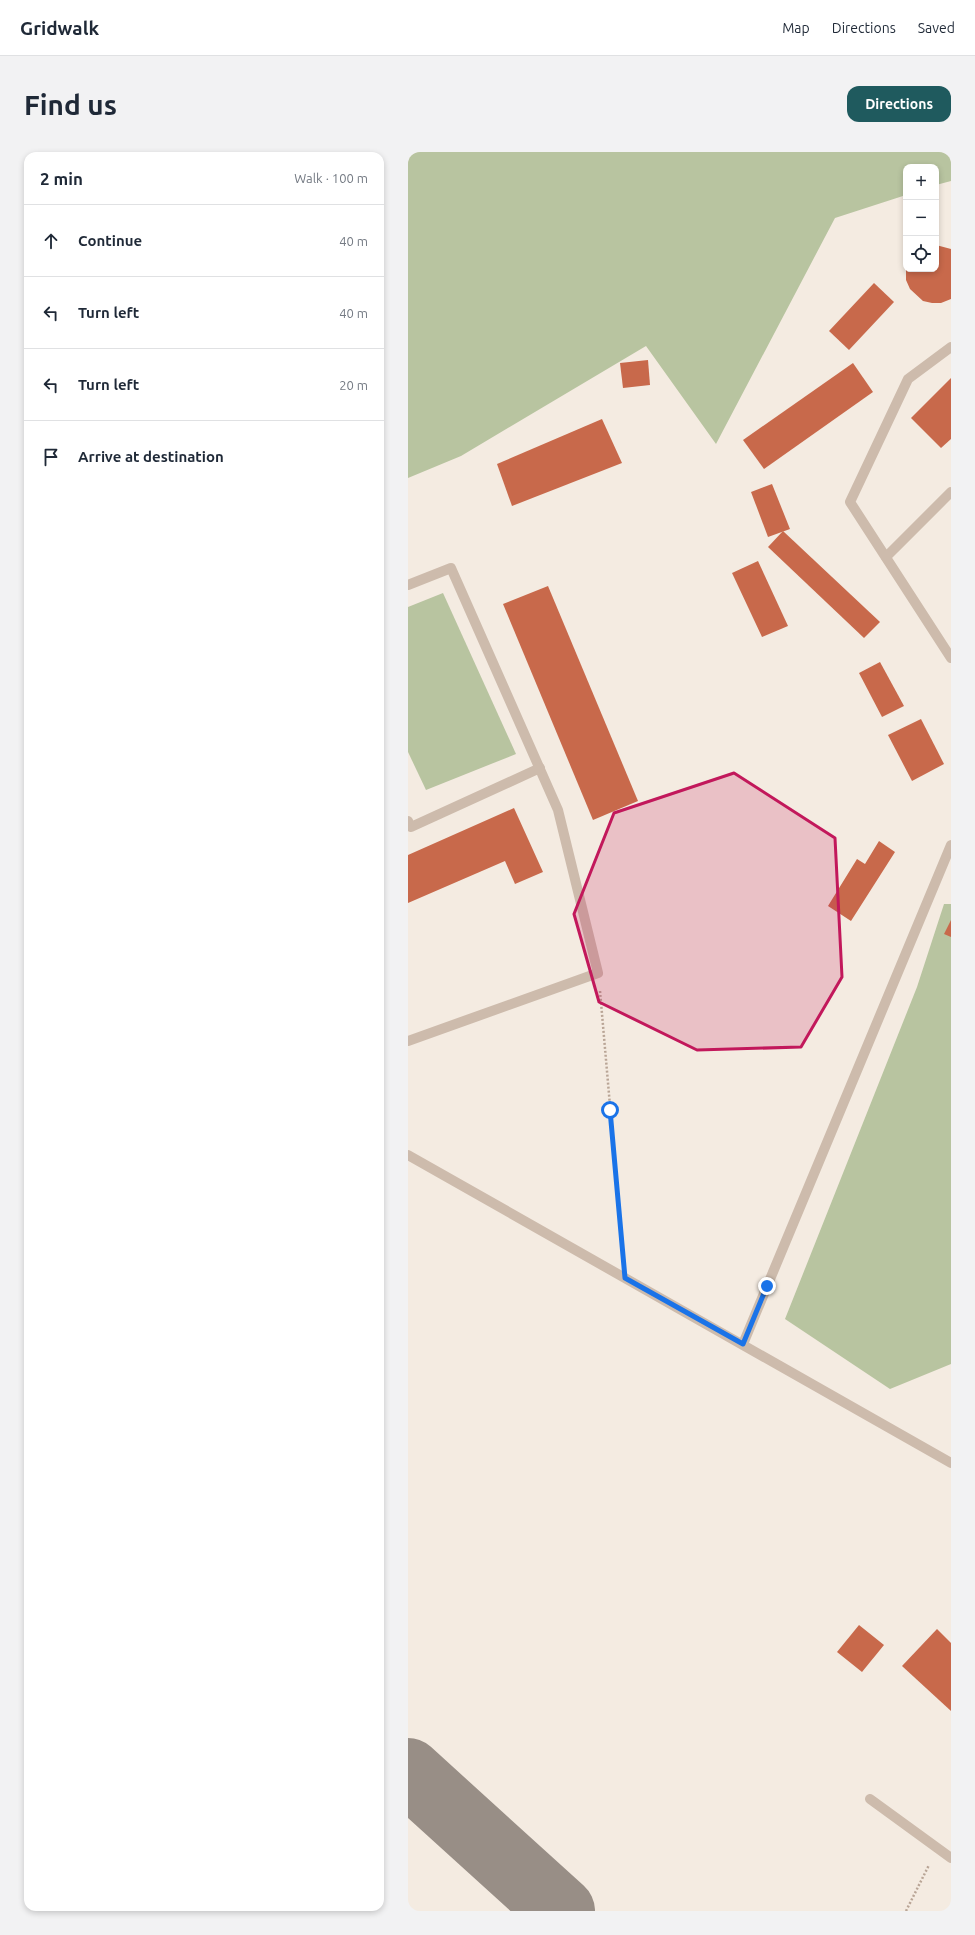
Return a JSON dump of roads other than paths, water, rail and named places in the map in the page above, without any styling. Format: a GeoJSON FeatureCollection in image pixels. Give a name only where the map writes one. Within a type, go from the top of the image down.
{"type":"FeatureCollection","features":[{"type":"Feature","properties":{"kind":"lane"},"geometry":{"type":"LineString","coordinates":[[951,347],[908,379],[850,502],[951,658]]}},
{"type":"Feature","properties":{"kind":"lane"},"geometry":{"type":"LineString","coordinates":[[886,557],[951,492]]}},
{"type":"Feature","properties":{"kind":"lane"},"geometry":{"type":"LineString","coordinates":[[408,585],[451,568],[558,810],[598,973],[408,1041]]}},
{"type":"Feature","properties":{"kind":"lane"},"geometry":{"type":"LineString","coordinates":[[408,820],[411,827],[540,768]]}},
{"type":"Feature","properties":{"kind":"lane"},"geometry":{"type":"LineString","coordinates":[[743,1344],[951,845]]}},
{"type":"Feature","properties":{"kind":"lane"},"geometry":{"type":"LineString","coordinates":[[408,1155],[951,1463]]}},
{"type":"Feature","properties":{"kind":"lane"},"geometry":{"type":"LineString","coordinates":[[870,1799],[951,1858]]}}]}
